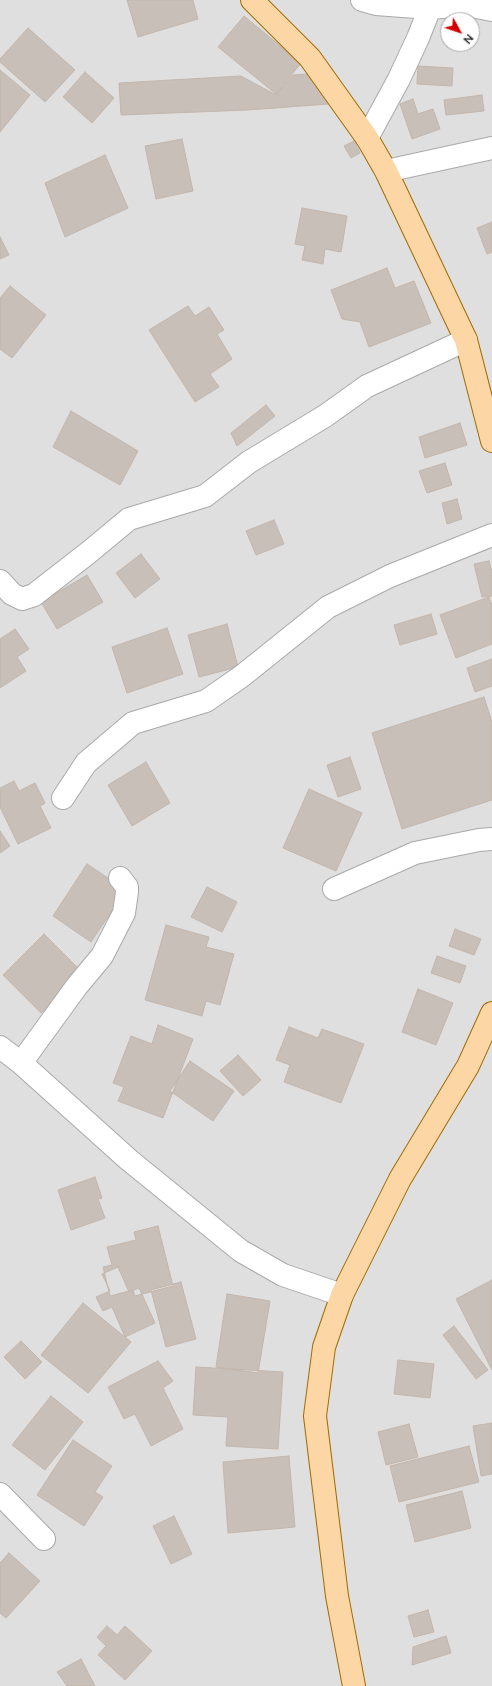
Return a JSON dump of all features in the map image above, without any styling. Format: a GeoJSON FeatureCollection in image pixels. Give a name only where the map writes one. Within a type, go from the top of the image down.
{"type":"FeatureCollection","features":[{"type":"Feature","properties":{"kind":"main road"},"geometry":{"type":"LineString","coordinates":[[252,0],[310,58],[368,138],[386,172],[466,340],[492,441]]}},
{"type":"Feature","properties":{"kind":"main road"},"geometry":{"type":"LineString","coordinates":[[354,1686],[337,1596],[315,1416],[324,1346],[342,1295],[400,1179],[468,1066],[492,1013]]}},
{"type":"Feature","properties":{"kind":"street"},"geometry":{"type":"LineString","coordinates":[[362,0],[376,4],[430,8],[466,2],[492,10]]}},
{"type":"Feature","properties":{"kind":"street"},"geometry":{"type":"LineString","coordinates":[[368,138],[399,79],[430,8]]}},
{"type":"Feature","properties":{"kind":"street"},"geometry":{"type":"LineString","coordinates":[[386,172],[492,148]]}},
{"type":"Feature","properties":{"kind":"street"},"geometry":{"type":"LineString","coordinates":[[0,581],[12,594],[22,599],[34,595],[129,519],[205,496],[249,462],[325,416],[367,386],[466,340]]}},
{"type":"Feature","properties":{"kind":"street"},"geometry":{"type":"LineString","coordinates":[[63,798],[86,763],[133,723],[206,701],[242,676],[328,607],[390,576],[492,535]]}},
{"type":"Feature","properties":{"kind":"street"},"geometry":{"type":"LineString","coordinates":[[334,889],[415,853],[479,840],[492,839]]}},
{"type":"Feature","properties":{"kind":"street"},"geometry":{"type":"LineString","coordinates":[[21,1063],[106,949],[124,914],[127,887],[120,878]]}},
{"type":"Feature","properties":{"kind":"street"},"geometry":{"type":"LineString","coordinates":[[0,1047],[21,1063],[128,1160],[241,1251],[283,1275],[342,1295]]}},
{"type":"Feature","properties":{"kind":"street"},"geometry":{"type":"LineString","coordinates":[[0,1494],[44,1539]]}},
{"type":"Feature","properties":{"kind":"shaded area"},"geometry":{"type":"Polygon","coordinates":[[[0,0],[492,0],[492,1686],[0,1686],[0,0]]]}},
{"type":"Feature","properties":{"kind":"building"},"geometry":{"type":"Polygon","coordinates":[[[127,0],[193,0],[198,19],[138,37],[127,0]]]}},
{"type":"Feature","properties":{"kind":"building"},"geometry":{"type":"Polygon","coordinates":[[[244,16],[301,63],[276,94],[218,47],[244,16]]]}},
{"type":"Feature","properties":{"kind":"building"},"geometry":{"type":"Polygon","coordinates":[[[28,28],[75,70],[45,102],[0,62],[0,59],[28,28]]]}},
{"type":"Feature","properties":{"kind":"building"},"geometry":{"type":"Polygon","coordinates":[[[418,66],[453,68],[452,86],[417,84],[418,66]]]}},
{"type":"Feature","properties":{"kind":"building"},"geometry":{"type":"Polygon","coordinates":[[[0,70],[30,95],[0,132],[0,70]]]}},
{"type":"Feature","properties":{"kind":"building"},"geometry":{"type":"Polygon","coordinates":[[[85,72],[114,98],[92,123],[63,97],[85,72]]]}},
{"type":"Feature","properties":{"kind":"building"},"geometry":{"type":"Polygon","coordinates":[[[308,74],[329,104],[248,110],[121,115],[119,83],[241,76],[276,95],[293,75],[308,74]]]}},
{"type":"Feature","properties":{"kind":"building"},"geometry":{"type":"Polygon","coordinates":[[[482,95],[484,111],[446,115],[444,100],[482,95]]]}},
{"type":"Feature","properties":{"kind":"building"},"geometry":{"type":"Polygon","coordinates":[[[413,99],[418,114],[433,109],[440,129],[412,139],[400,104],[413,99]]]}},
{"type":"Feature","properties":{"kind":"building"},"geometry":{"type":"Polygon","coordinates":[[[182,139],[193,191],[156,199],[145,146],[182,139]]]}},
{"type":"Feature","properties":{"kind":"building"},"geometry":{"type":"Polygon","coordinates":[[[354,141],[360,153],[351,158],[344,146],[354,141]]]}},
{"type":"Feature","properties":{"kind":"building"},"geometry":{"type":"Polygon","coordinates":[[[105,155],[128,208],[65,237],[45,183],[105,155]]]}},
{"type":"Feature","properties":{"kind":"building"},"geometry":{"type":"Polygon","coordinates":[[[302,208],[347,216],[341,252],[325,249],[323,264],[302,260],[305,246],[295,244],[302,208]]]}},
{"type":"Feature","properties":{"kind":"building"},"geometry":{"type":"Polygon","coordinates":[[[492,222],[492,252],[487,254],[477,228],[492,222]]]}},
{"type":"Feature","properties":{"kind":"building"},"geometry":{"type":"Polygon","coordinates":[[[0,237],[9,255],[0,259],[0,237]]]}},
{"type":"Feature","properties":{"kind":"building"},"geometry":{"type":"Polygon","coordinates":[[[387,268],[395,288],[414,281],[431,323],[369,347],[360,322],[342,319],[331,290],[387,268]]]}},
{"type":"Feature","properties":{"kind":"building"},"geometry":{"type":"Polygon","coordinates":[[[10,286],[46,315],[12,358],[0,349],[0,298],[10,286]]]}},
{"type":"Feature","properties":{"kind":"building"},"geometry":{"type":"Polygon","coordinates":[[[188,306],[195,316],[209,307],[224,330],[217,334],[232,359],[210,374],[219,387],[195,402],[149,330],[188,306]]]}},
{"type":"Feature","properties":{"kind":"building"},"geometry":{"type":"Polygon","coordinates":[[[266,405],[275,416],[237,446],[231,433],[266,405]]]}},
{"type":"Feature","properties":{"kind":"building"},"geometry":{"type":"Polygon","coordinates":[[[71,411],[138,451],[120,485],[53,447],[71,411]]]}},
{"type":"Feature","properties":{"kind":"building"},"geometry":{"type":"Polygon","coordinates":[[[460,423],[467,445],[425,458],[419,437],[460,423]]]}},
{"type":"Feature","properties":{"kind":"building"},"geometry":{"type":"Polygon","coordinates":[[[445,463],[452,485],[427,493],[419,471],[445,463]]]}},
{"type":"Feature","properties":{"kind":"building"},"geometry":{"type":"Polygon","coordinates":[[[457,499],[462,519],[447,524],[442,503],[457,499]]]}},
{"type":"Feature","properties":{"kind":"building"},"geometry":{"type":"Polygon","coordinates":[[[274,520],[284,544],[256,555],[246,531],[274,520]]]}},
{"type":"Feature","properties":{"kind":"building"},"geometry":{"type":"Polygon","coordinates":[[[141,554],[160,579],[135,598],[116,573],[141,554]]]}},
{"type":"Feature","properties":{"kind":"building"},"geometry":{"type":"Polygon","coordinates":[[[489,561],[492,572],[492,596],[482,597],[474,564],[489,561]]]}},
{"type":"Feature","properties":{"kind":"building"},"geometry":{"type":"Polygon","coordinates":[[[87,575],[103,602],[57,629],[41,602],[87,575]]]}},
{"type":"Feature","properties":{"kind":"building"},"geometry":{"type":"Polygon","coordinates":[[[489,597],[492,605],[492,644],[456,658],[440,615],[489,597]]]}},
{"type":"Feature","properties":{"kind":"building"},"geometry":{"type":"Polygon","coordinates":[[[431,614],[437,634],[400,645],[394,625],[431,614]]]}},
{"type":"Feature","properties":{"kind":"building"},"geometry":{"type":"Polygon","coordinates":[[[227,624],[238,667],[199,677],[188,635],[227,624]]]}},
{"type":"Feature","properties":{"kind":"building"},"geometry":{"type":"Polygon","coordinates":[[[167,628],[183,674],[127,693],[112,647],[167,628]]]}},
{"type":"Feature","properties":{"kind":"building"},"geometry":{"type":"Polygon","coordinates":[[[15,629],[29,649],[17,657],[26,671],[0,688],[0,639],[15,629]]]}},
{"type":"Feature","properties":{"kind":"building"},"geometry":{"type":"Polygon","coordinates":[[[492,659],[492,686],[475,692],[467,668],[492,659]]]}},
{"type":"Feature","properties":{"kind":"building"},"geometry":{"type":"Polygon","coordinates":[[[484,697],[492,722],[492,800],[402,829],[372,733],[484,697]]]}},
{"type":"Feature","properties":{"kind":"building"},"geometry":{"type":"Polygon","coordinates":[[[350,757],[361,789],[338,797],[327,765],[350,757]]]}},
{"type":"Feature","properties":{"kind":"building"},"geometry":{"type":"Polygon","coordinates":[[[146,762],[170,803],[132,826],[108,785],[146,762]]]}},
{"type":"Feature","properties":{"kind":"building"},"geometry":{"type":"Polygon","coordinates":[[[14,781],[19,791],[35,783],[45,803],[40,806],[51,828],[18,844],[0,807],[0,788],[14,781]]]}},
{"type":"Feature","properties":{"kind":"building"},"geometry":{"type":"Polygon","coordinates":[[[309,789],[362,813],[336,871],[283,848],[309,789]]]}},
{"type":"Feature","properties":{"kind":"building"},"geometry":{"type":"Polygon","coordinates":[[[0,831],[10,846],[0,853],[0,831]]]}},
{"type":"Feature","properties":{"kind":"building"},"geometry":{"type":"Polygon","coordinates":[[[87,864],[126,890],[91,942],[53,916],[87,864]]]}},
{"type":"Feature","properties":{"kind":"building"},"geometry":{"type":"Polygon","coordinates":[[[207,887],[237,902],[222,932],[191,917],[207,887]]]}},
{"type":"Feature","properties":{"kind":"building"},"geometry":{"type":"Polygon","coordinates":[[[166,925],[209,937],[206,947],[234,954],[220,1005],[206,1001],[202,1016],[145,1000],[166,925]]]}},
{"type":"Feature","properties":{"kind":"building"},"geometry":{"type":"Polygon","coordinates":[[[455,929],[481,939],[474,955],[449,946],[455,929]]]}},
{"type":"Feature","properties":{"kind":"building"},"geometry":{"type":"Polygon","coordinates":[[[44,934],[82,972],[41,1013],[3,975],[44,934]]]}},
{"type":"Feature","properties":{"kind":"building"},"geometry":{"type":"Polygon","coordinates":[[[437,956],[466,966],[460,983],[431,973],[437,956]]]}},
{"type":"Feature","properties":{"kind":"building"},"geometry":{"type":"Polygon","coordinates":[[[418,989],[453,1003],[436,1045],[402,1032],[418,989]]]}},
{"type":"Feature","properties":{"kind":"building"},"geometry":{"type":"Polygon","coordinates":[[[158,1025],[193,1039],[163,1118],[118,1101],[124,1087],[113,1083],[131,1036],[152,1044],[158,1025]]]}},
{"type":"Feature","properties":{"kind":"building"},"geometry":{"type":"Polygon","coordinates":[[[289,1027],[318,1038],[322,1029],[364,1044],[341,1103],[284,1082],[290,1065],[276,1060],[289,1027]]]}},
{"type":"Feature","properties":{"kind":"building"},"geometry":{"type":"Polygon","coordinates":[[[238,1055],[261,1080],[243,1096],[220,1071],[238,1055]]]}},
{"type":"Feature","properties":{"kind":"building"},"geometry":{"type":"Polygon","coordinates":[[[190,1061],[234,1091],[213,1121],[170,1091],[190,1061]]]}},
{"type":"Feature","properties":{"kind":"building"},"geometry":{"type":"Polygon","coordinates":[[[95,1177],[102,1198],[98,1199],[105,1218],[71,1230],[58,1190],[95,1177]]]}},
{"type":"Feature","properties":{"kind":"building"},"geometry":{"type":"Polygon","coordinates":[[[158,1226],[173,1286],[135,1296],[133,1290],[110,1296],[103,1267],[112,1265],[107,1247],[136,1240],[134,1232],[158,1226]]]}},
{"type":"Feature","properties":{"kind":"building"},"geometry":{"type":"Polygon","coordinates":[[[118,1267],[129,1292],[139,1288],[155,1323],[125,1337],[112,1307],[103,1311],[96,1297],[110,1291],[102,1274],[118,1267]]]}},
{"type":"Feature","properties":{"kind":"building"},"geometry":{"type":"Polygon","coordinates":[[[492,1280],[492,1370],[456,1299],[492,1280]]]}},
{"type":"Feature","properties":{"kind":"building"},"geometry":{"type":"Polygon","coordinates":[[[181,1282],[196,1339],[166,1347],[151,1290],[181,1282]]]}},
{"type":"Feature","properties":{"kind":"building"},"geometry":{"type":"Polygon","coordinates":[[[227,1294],[270,1301],[258,1373],[216,1367],[227,1294]]]}},
{"type":"Feature","properties":{"kind":"building"},"geometry":{"type":"Polygon","coordinates":[[[83,1303],[131,1342],[88,1393],[41,1355],[83,1303]]]}},
{"type":"Feature","properties":{"kind":"building"},"geometry":{"type":"Polygon","coordinates":[[[454,1326],[488,1370],[476,1379],[443,1335],[454,1326]]]}},
{"type":"Feature","properties":{"kind":"building"},"geometry":{"type":"Polygon","coordinates":[[[21,1341],[42,1362],[25,1379],[4,1357],[21,1341]]]}},
{"type":"Feature","properties":{"kind":"building"},"geometry":{"type":"Polygon","coordinates":[[[398,1360],[434,1364],[430,1398],[394,1394],[398,1360]]]}},
{"type":"Feature","properties":{"kind":"building"},"geometry":{"type":"Polygon","coordinates":[[[158,1361],[173,1381],[163,1388],[183,1429],[151,1446],[135,1414],[124,1419],[108,1387],[158,1361]]]}},
{"type":"Feature","properties":{"kind":"building"},"geometry":{"type":"Polygon","coordinates":[[[196,1367],[283,1372],[278,1449],[226,1446],[228,1417],[193,1415],[196,1367]]]}},
{"type":"Feature","properties":{"kind":"building"},"geometry":{"type":"Polygon","coordinates":[[[51,1396],[83,1422],[45,1470],[12,1445],[51,1396]]]}},
{"type":"Feature","properties":{"kind":"building"},"geometry":{"type":"Polygon","coordinates":[[[492,1423],[492,1474],[481,1476],[473,1426],[492,1423]]]}},
{"type":"Feature","properties":{"kind":"building"},"geometry":{"type":"Polygon","coordinates":[[[409,1424],[418,1457],[386,1465],[378,1432],[409,1424]]]}},
{"type":"Feature","properties":{"kind":"building"},"geometry":{"type":"Polygon","coordinates":[[[73,1440],[112,1466],[95,1492],[103,1497],[84,1526],[37,1495],[73,1440]]]}},
{"type":"Feature","properties":{"kind":"building"},"geometry":{"type":"Polygon","coordinates":[[[469,1446],[479,1482],[399,1502],[390,1466],[469,1446]]]}},
{"type":"Feature","properties":{"kind":"building"},"geometry":{"type":"Polygon","coordinates":[[[289,1456],[295,1527],[228,1533],[223,1462],[289,1456]]]}},
{"type":"Feature","properties":{"kind":"building"},"geometry":{"type":"Polygon","coordinates":[[[462,1491],[471,1528],[415,1542],[406,1505],[462,1491]]]}},
{"type":"Feature","properties":{"kind":"building"},"geometry":{"type":"Polygon","coordinates":[[[174,1516],[192,1554],[171,1564],[153,1526],[174,1516]]]}},
{"type":"Feature","properties":{"kind":"building"},"geometry":{"type":"Polygon","coordinates":[[[9,1553],[40,1581],[6,1618],[0,1613],[0,1563],[9,1553]]]}},
{"type":"Feature","properties":{"kind":"building"},"geometry":{"type":"Polygon","coordinates":[[[428,1610],[434,1632],[414,1637],[408,1616],[428,1610]]]}},
{"type":"Feature","properties":{"kind":"building"},"geometry":{"type":"Polygon","coordinates":[[[107,1626],[117,1635],[125,1626],[152,1651],[125,1680],[98,1655],[106,1646],[97,1637],[107,1626]]]}},
{"type":"Feature","properties":{"kind":"building"},"geometry":{"type":"Polygon","coordinates":[[[446,1636],[451,1653],[412,1665],[413,1647],[446,1636]]]}},
{"type":"Feature","properties":{"kind":"building"},"geometry":{"type":"Polygon","coordinates":[[[81,1659],[95,1686],[67,1686],[57,1672],[81,1659]]]}}]}
